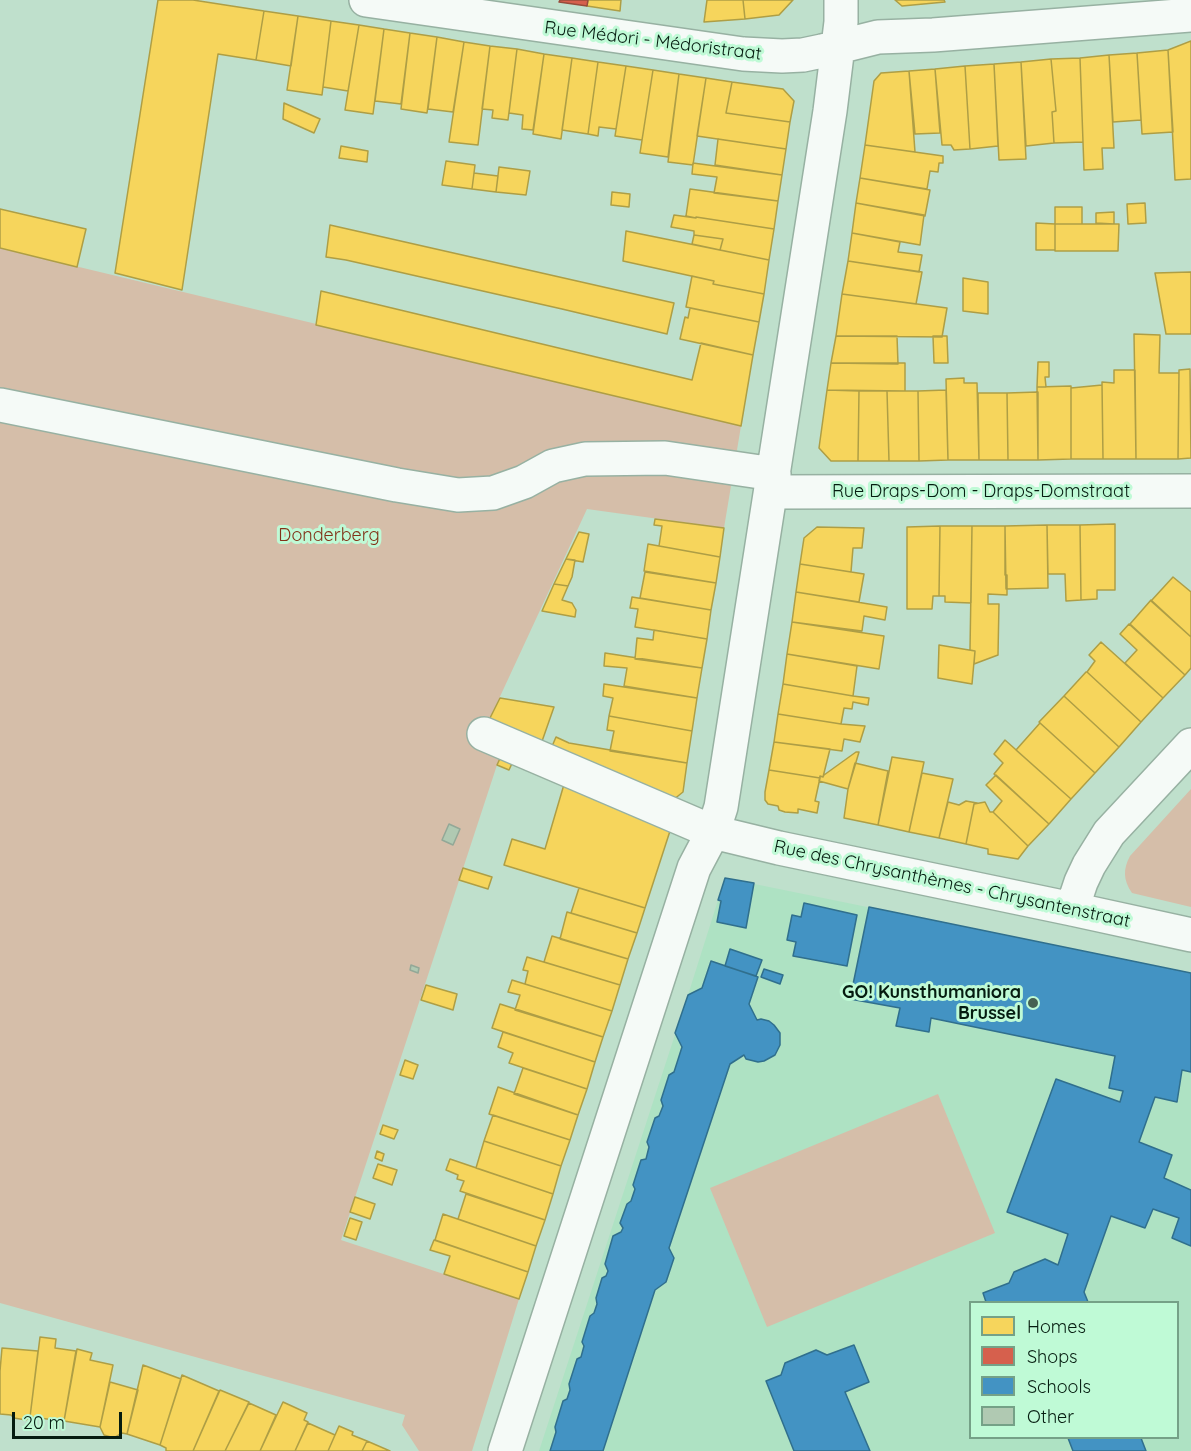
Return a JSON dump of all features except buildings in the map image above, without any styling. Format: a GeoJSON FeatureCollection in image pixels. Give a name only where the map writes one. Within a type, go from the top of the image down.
{"type":"FeatureCollection","features":[{"type":"Feature","properties":{"kind":"street","name":"Rue Médori - Médoristraat"},"geometry":{"type":"LineString","coordinates":[[366,0],[763,56],[822,51],[878,37],[933,35],[1191,15]]}},
{"type":"Feature","properties":{"kind":"street"},"geometry":{"type":"LineString","coordinates":[[505,1451],[694,868],[713,832],[721,807],[830,111],[841,0]]}},
{"type":"Feature","properties":{"kind":"street","name":"Rue Draps-Dom - Draps-Domstraat"},"geometry":{"type":"LineString","coordinates":[[0,405],[397,485],[458,495],[493,493],[524,482],[553,466],[585,459],[665,458],[772,483],[1191,491]]}},
{"type":"Feature","properties":{"kind":"street","name":"Rue des Chrysanthèmes - Chrysantenstraat"},"geometry":{"type":"LineString","coordinates":[[484,734],[713,832],[1191,935]]}},
{"type":"Feature","properties":{"kind":"street"},"geometry":{"type":"LineString","coordinates":[[1072,909],[1089,865],[1109,833],[1191,744]]}},
{"type":"Feature","properties":{"kind":"shaded area"},"geometry":{"type":"Polygon","coordinates":[[[725,878],[1191,973],[1191,1451],[539,1451],[725,878]]]}},
{"type":"Feature","properties":{"kind":"green space","name":"Donderberg"},"geometry":{"type":"Polygon","coordinates":[[[0,248],[741,426],[724,528],[587,509],[478,744],[502,755],[341,1240],[519,1299],[472,1451],[419,1451],[402,1425],[405,1415],[0,1303],[0,248]]]}},
{"type":"Feature","properties":{"kind":"green space"},"geometry":{"type":"Polygon","coordinates":[[[1191,789],[1191,907],[1132,893],[1125,874],[1130,856],[1191,789]]]}},
{"type":"Feature","properties":{"kind":"green space"},"geometry":{"type":"Polygon","coordinates":[[[938,1094],[995,1233],[767,1327],[710,1188],[938,1094]]]}},
{"type":"Feature","properties":{"kind":"place","name":"GO! Kunsthumaniora Brussel"},"geometry":{"type":"Point","coordinates":[1033,1003]}}]}
